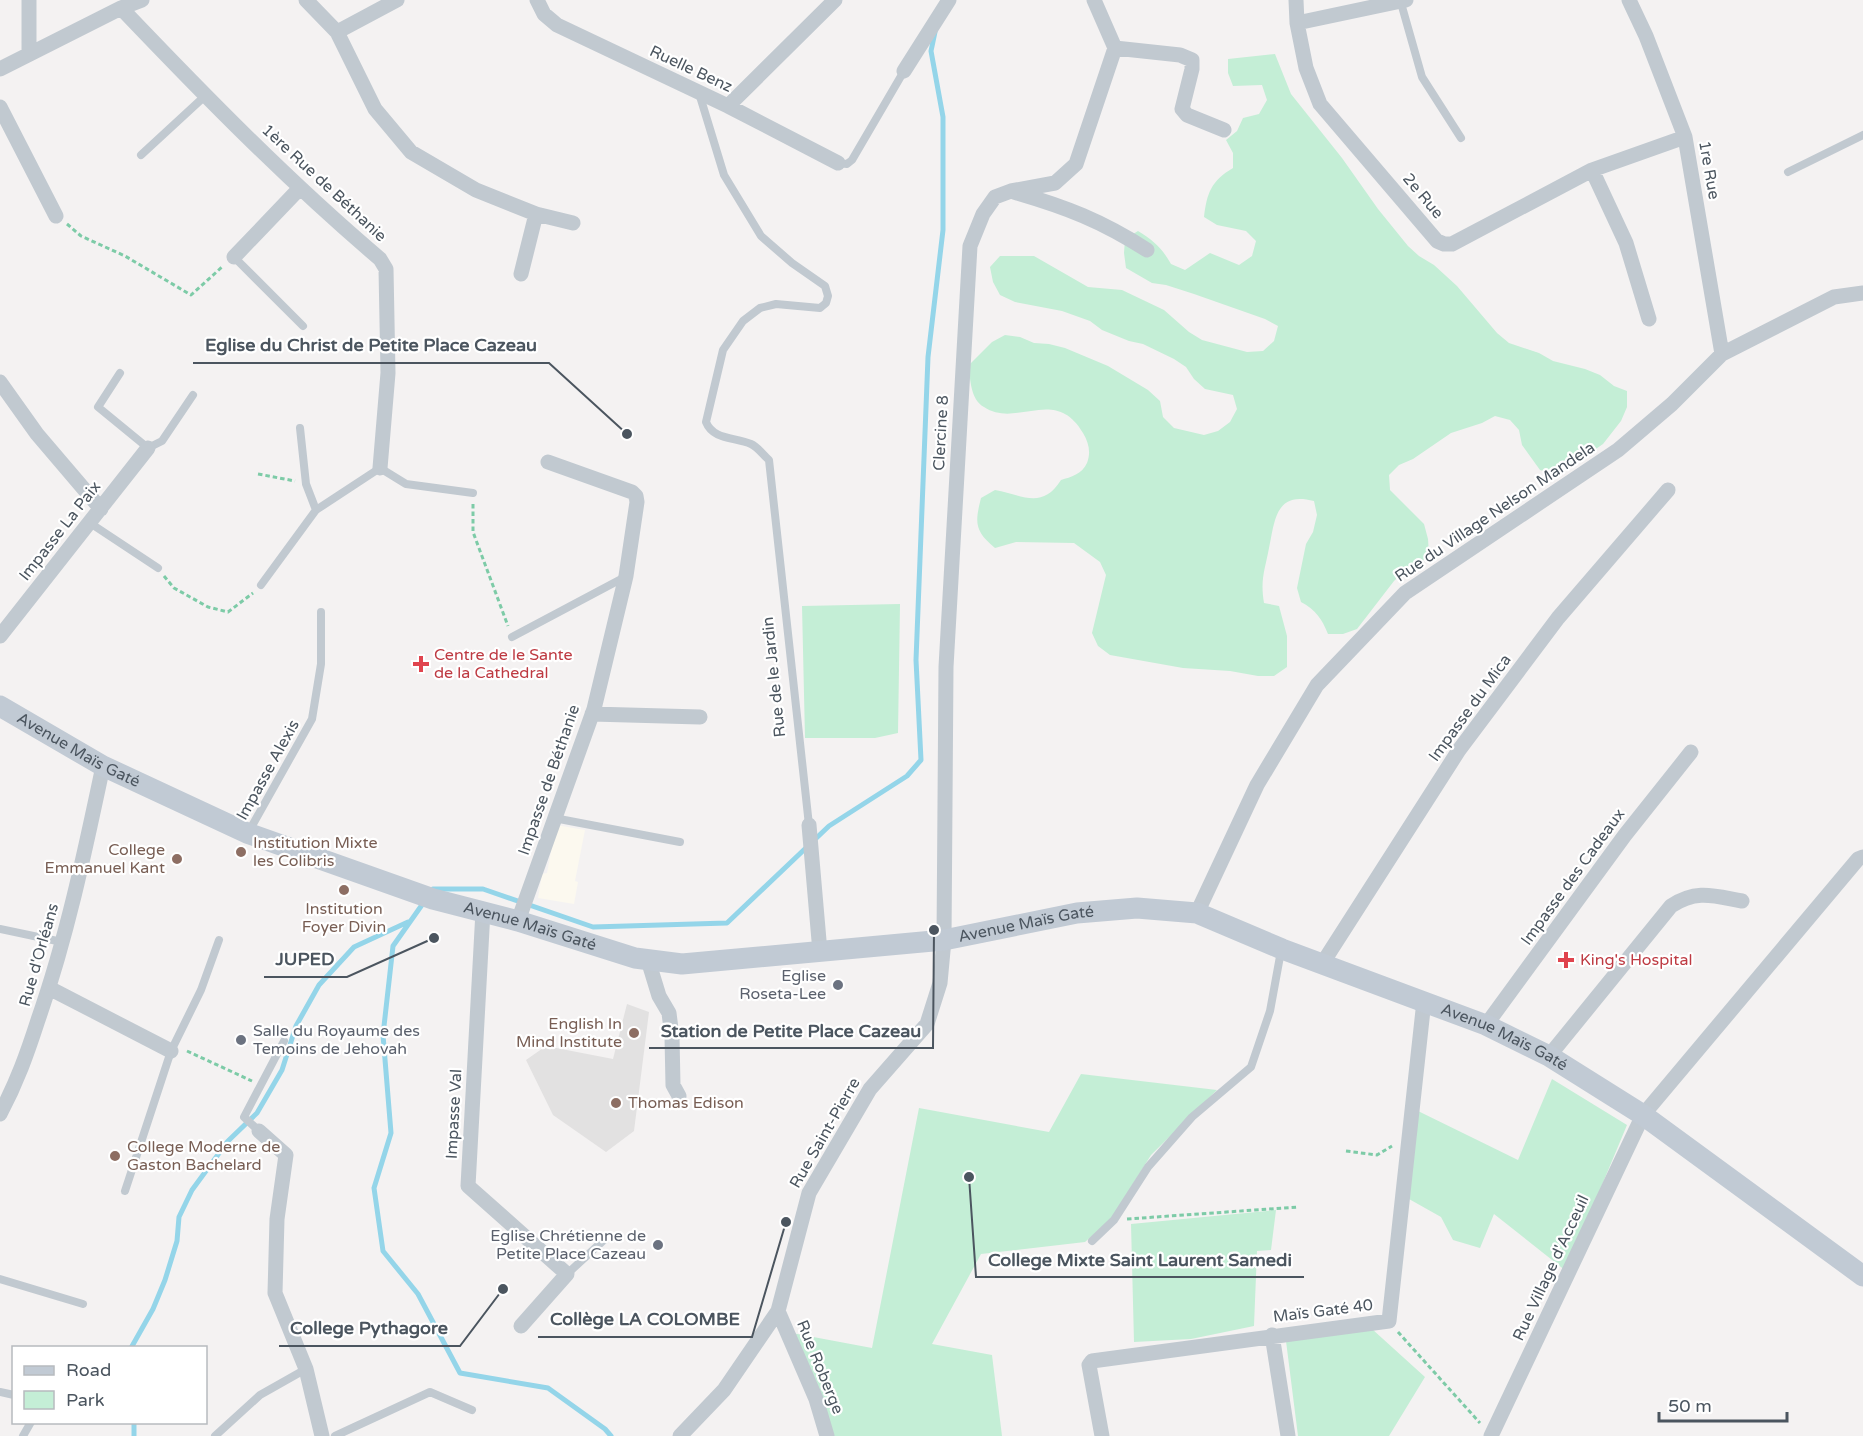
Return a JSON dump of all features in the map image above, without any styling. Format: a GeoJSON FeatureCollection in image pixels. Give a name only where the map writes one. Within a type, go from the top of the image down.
{"type":"FeatureCollection","features":[{"type":"Feature","properties":{"kind":"street"},"geometry":{"type":"LineString","coordinates":[[29,0],[29,53]]}},
{"type":"Feature","properties":{"kind":"street"},"geometry":{"type":"LineString","coordinates":[[0,69],[121,8],[142,0]]}},
{"type":"Feature","properties":{"kind":"street"},"geometry":{"type":"LineString","coordinates":[[306,0],[337,32],[375,110],[411,152],[476,190],[536,214],[573,223]]}},
{"type":"Feature","properties":{"kind":"street"},"geometry":{"type":"LineString","coordinates":[[337,32],[397,0]]}},
{"type":"Feature","properties":{"kind":"street"},"geometry":{"type":"LineString","coordinates":[[728,106],[835,0]]}},
{"type":"Feature","properties":{"kind":"street"},"geometry":{"type":"LineString","coordinates":[[904,71],[949,0]]}},
{"type":"Feature","properties":{"kind":"street"},"geometry":{"type":"LineString","coordinates":[[1094,0],[1114,48],[1180,55],[1192,60],[1182,110],[1187,115],[1224,130]]}},
{"type":"Feature","properties":{"kind":"street","name":"2e Rue"},"geometry":{"type":"LineString","coordinates":[[1296,0],[1297,22],[1306,68],[1320,104],[1437,241],[1444,244],[1452,244],[1592,170],[1685,136]]}},
{"type":"Feature","properties":{"kind":"street","name":"1re Rue"},"geometry":{"type":"LineString","coordinates":[[1629,0],[1646,36],[1685,136],[1722,354]]}},
{"type":"Feature","properties":{"kind":"street","name":"Ruelle Benz"},"geometry":{"type":"LineString","coordinates":[[540,1],[543,14],[557,25],[728,106],[838,163]]}},
{"type":"Feature","properties":{"kind":"street"},"geometry":{"type":"LineString","coordinates":[[1297,22],[1403,1]]}},
{"type":"Feature","properties":{"kind":"street","name":"1ère Rue de Béthanie"},"geometry":{"type":"LineString","coordinates":[[121,8],[205,96],[299,189],[380,259],[386,269],[388,373],[380,468]]}},
{"type":"Feature","properties":{"kind":"street","name":"Clercine 8"},"geometry":{"type":"LineString","coordinates":[[944,940],[946,667],[970,246],[983,214],[995,198],[1011,191],[1055,183],[1076,164],[1114,48]]}},
{"type":"Feature","properties":{"kind":"street"},"geometry":{"type":"LineString","coordinates":[[0,107],[56,216]]}},
{"type":"Feature","properties":{"kind":"street"},"geometry":{"type":"LineString","coordinates":[[1592,170],[1626,243],[1649,319]]}},
{"type":"Feature","properties":{"kind":"street"},"geometry":{"type":"LineString","coordinates":[[234,257],[299,189]]}},
{"type":"Feature","properties":{"kind":"street"},"geometry":{"type":"LineString","coordinates":[[1011,191],[1062,206],[1113,228],[1147,250]]}},
{"type":"Feature","properties":{"kind":"street"},"geometry":{"type":"LineString","coordinates":[[521,274],[536,214]]}},
{"type":"Feature","properties":{"kind":"street","name":"Rue du Village Nelson Mandela"},"geometry":{"type":"LineString","coordinates":[[1197,913],[1257,785],[1317,685],[1405,593],[1618,450],[1672,404],[1722,354],[1834,297],[1863,293]]}},
{"type":"Feature","properties":{"kind":"street"},"geometry":{"type":"LineString","coordinates":[[0,381],[37,434],[101,509]]}},
{"type":"Feature","properties":{"kind":"street","name":"Impasse La Paix"},"geometry":{"type":"LineString","coordinates":[[0,636],[148,448]]}},
{"type":"Feature","properties":{"kind":"street","name":"Impasse de Béthanie"},"geometry":{"type":"LineString","coordinates":[[520,916],[592,714],[626,576],[637,502],[632,492],[548,462]]}},
{"type":"Feature","properties":{"kind":"street","name":"Impasse du Mica"},"geometry":{"type":"LineString","coordinates":[[1322,964],[1459,750],[1558,618],[1668,490]]}},
{"type":"Feature","properties":{"kind":"street","name":"Avenue Maïs Gaté"},"geometry":{"type":"LineString","coordinates":[[0,706],[103,766],[247,833],[427,897],[483,911],[520,916],[635,958],[682,964],[944,940],[1077,913],[1137,908],[1197,913],[1282,949],[1486,1025],[1549,1056],[1643,1115],[1863,1276]]}},
{"type":"Feature","properties":{"kind":"street"},"geometry":{"type":"LineString","coordinates":[[592,714],[700,717]]}},
{"type":"Feature","properties":{"kind":"street","name":"Impasse des Cadeaux"},"geometry":{"type":"LineString","coordinates":[[1486,1025],[1625,835],[1691,752]]}},
{"type":"Feature","properties":{"kind":"street","name":"Rue d'Orléans"},"geometry":{"type":"LineString","coordinates":[[0,1114],[17,1082],[49,988],[81,871],[103,766]]}},
{"type":"Feature","properties":{"kind":"street","name":"Rue de le Jardin"},"geometry":{"type":"LineString","coordinates":[[809,825],[820,952]]}},
{"type":"Feature","properties":{"kind":"street","name":"Rue Village d'Acceuil"},"geometry":{"type":"LineString","coordinates":[[1491,1436],[1643,1115],[1858,859],[1863,857]]}},
{"type":"Feature","properties":{"kind":"street"},"geometry":{"type":"LineString","coordinates":[[1549,1056],[1671,906],[1685,897],[1700,894],[1742,901]]}},
{"type":"Feature","properties":{"kind":"street","name":"Impasse Val"},"geometry":{"type":"LineString","coordinates":[[483,911],[468,1186],[567,1274]]}},
{"type":"Feature","properties":{"kind":"street","name":"Rue Saint-Pierre"},"geometry":{"type":"LineString","coordinates":[[680,1436],[724,1390],[778,1311],[809,1193],[870,1089],[927,1024],[940,983],[944,940]]}},
{"type":"Feature","properties":{"kind":"street"},"geometry":{"type":"LineString","coordinates":[[648,960],[659,996],[669,1013],[673,1085],[679,1096]]}},
{"type":"Feature","properties":{"kind":"street"},"geometry":{"type":"LineString","coordinates":[[49,988],[172,1048]]}},
{"type":"Feature","properties":{"kind":"street","name":"Maïs Gaté 40"},"geometry":{"type":"LineString","coordinates":[[1102,1436],[1089,1365],[1092,1360],[1389,1321],[1424,1001]]}},
{"type":"Feature","properties":{"kind":"street"},"geometry":{"type":"LineString","coordinates":[[259,1131],[286,1155],[277,1219],[275,1293],[306,1369],[322,1436]]}},
{"type":"Feature","properties":{"kind":"street"},"geometry":{"type":"LineString","coordinates":[[521,1326],[567,1274]]}},
{"type":"Feature","properties":{"kind":"street","name":"Rue Roberge"},"geometry":{"type":"LineString","coordinates":[[778,1311],[816,1399],[827,1436]]}},
{"type":"Feature","properties":{"kind":"street"},"geometry":{"type":"LineString","coordinates":[[1272,1335],[1288,1436]]}},
{"type":"Feature","properties":{"kind":"lane"},"geometry":{"type":"LineString","coordinates":[[1403,1],[1422,77],[1461,138]]}},
{"type":"Feature","properties":{"kind":"lane"},"geometry":{"type":"LineString","coordinates":[[838,163],[847,164],[852,160],[904,71]]}},
{"type":"Feature","properties":{"kind":"lane","name":"Rue de le Jardin"},"geometry":{"type":"LineString","coordinates":[[699,92],[724,175],[761,236],[792,263],[825,286],[828,296],[826,303],[820,308],[776,304],[760,308],[743,321],[723,350],[706,422],[708,428],[714,433],[753,445],[769,460],[809,825]]}},
{"type":"Feature","properties":{"kind":"lane"},"geometry":{"type":"LineString","coordinates":[[141,155],[205,96]]}},
{"type":"Feature","properties":{"kind":"lane"},"geometry":{"type":"LineString","coordinates":[[1788,172],[1863,135]]}},
{"type":"Feature","properties":{"kind":"lane"},"geometry":{"type":"LineString","coordinates":[[234,257],[303,326]]}},
{"type":"Feature","properties":{"kind":"lane"},"geometry":{"type":"LineString","coordinates":[[120,373],[98,406],[148,448],[162,441],[193,395]]}},
{"type":"Feature","properties":{"kind":"lane"},"geometry":{"type":"LineString","coordinates":[[300,428],[306,484],[316,510]]}},
{"type":"Feature","properties":{"kind":"lane"},"geometry":{"type":"LineString","coordinates":[[261,585],[316,510],[380,468],[406,484],[473,494]]}},
{"type":"Feature","properties":{"kind":"lane"},"geometry":{"type":"LineString","coordinates":[[90,523],[158,568]]}},
{"type":"Feature","properties":{"kind":"lane"},"geometry":{"type":"LineString","coordinates":[[512,637],[626,576]]}},
{"type":"Feature","properties":{"kind":"lane","name":"Impasse Alexis"},"geometry":{"type":"LineString","coordinates":[[247,833],[312,719],[321,664],[321,612]]}},
{"type":"Feature","properties":{"kind":"lane"},"geometry":{"type":"LineString","coordinates":[[554,818],[680,843]]}},
{"type":"Feature","properties":{"kind":"lane"},"geometry":{"type":"LineString","coordinates":[[0,928],[62,942]]}},
{"type":"Feature","properties":{"kind":"lane"},"geometry":{"type":"LineString","coordinates":[[124,1191],[172,1048],[201,990],[219,940]]}},
{"type":"Feature","properties":{"kind":"lane"},"geometry":{"type":"LineString","coordinates":[[1092,1241],[1114,1220],[1148,1167],[1192,1117],[1251,1066],[1269,1011],[1282,949]]}},
{"type":"Feature","properties":{"kind":"lane"},"geometry":{"type":"LineString","coordinates":[[259,1131],[244,1117],[284,1041]]}},
{"type":"Feature","properties":{"kind":"lane"},"geometry":{"type":"LineString","coordinates":[[567,1274],[605,1239]]}},
{"type":"Feature","properties":{"kind":"lane"},"geometry":{"type":"LineString","coordinates":[[0,1279],[83,1304]]}},
{"type":"Feature","properties":{"kind":"lane"},"geometry":{"type":"LineString","coordinates":[[215,1436],[260,1395],[306,1369]]}},
{"type":"Feature","properties":{"kind":"lane"},"geometry":{"type":"LineString","coordinates":[[336,1436],[430,1392],[472,1410]]}},
{"type":"Feature","properties":{"kind":"path"},"geometry":{"type":"LineString","coordinates":[[56,216],[81,236],[125,256],[191,295],[234,257]]}},
{"type":"Feature","properties":{"kind":"path"},"geometry":{"type":"LineString","coordinates":[[258,474],[306,484]]}},
{"type":"Feature","properties":{"kind":"path"},"geometry":{"type":"LineString","coordinates":[[473,494],[473,532],[512,637]]}},
{"type":"Feature","properties":{"kind":"path"},"geometry":{"type":"LineString","coordinates":[[158,568],[174,588],[208,607],[228,612],[261,585]]}},
{"type":"Feature","properties":{"kind":"path"},"geometry":{"type":"LineString","coordinates":[[172,1048],[261,1085]]}},
{"type":"Feature","properties":{"kind":"path"},"geometry":{"type":"LineString","coordinates":[[1346,1151],[1377,1155],[1409,1137]]}},
{"type":"Feature","properties":{"kind":"path"},"geometry":{"type":"LineString","coordinates":[[1114,1220],[1298,1207]]}},
{"type":"Feature","properties":{"kind":"path"},"geometry":{"type":"LineString","coordinates":[[1389,1321],[1491,1436]]}},
{"type":"Feature","properties":{"kind":"shaded area"},"geometry":{"type":"Polygon","coordinates":[[[556,825],[585,830],[575,881],[578,882],[574,904],[538,898],[542,874],[547,873],[556,825]]]}},
{"type":"Feature","properties":{"kind":"shaded area"},"geometry":{"type":"Polygon","coordinates":[[[627,1004],[649,1012],[634,1131],[606,1152],[553,1115],[526,1060],[546,1046],[613,1059],[627,1004]]]}},
{"type":"Feature","properties":{"kind":"green space"},"geometry":{"type":"Polygon","coordinates":[[[1275,54],[1291,94],[1408,246],[1457,286],[1497,333],[1509,343],[1539,353],[1553,361],[1600,375],[1614,386],[1627,391],[1627,407],[1621,421],[1603,444],[1567,469],[1554,474],[1540,470],[1522,445],[1519,430],[1510,420],[1495,416],[1482,423],[1451,433],[1413,459],[1399,465],[1389,475],[1390,490],[1424,524],[1429,554],[1419,565],[1405,570],[1394,581],[1357,629],[1343,634],[1328,634],[1318,615],[1301,602],[1297,588],[1306,544],[1313,532],[1317,515],[1314,501],[1301,499],[1285,504],[1273,527],[1263,581],[1264,603],[1279,606],[1287,636],[1287,667],[1274,676],[1183,668],[1110,655],[1098,646],[1092,633],[1106,575],[1100,562],[1074,543],[1016,542],[995,548],[983,536],[977,520],[981,498],[995,490],[1023,497],[1039,498],[1047,495],[1061,480],[1079,472],[1085,467],[1089,456],[1085,437],[1072,419],[1060,412],[1048,409],[1009,414],[997,412],[979,404],[974,394],[968,366],[992,342],[1005,335],[1065,348],[1108,366],[1148,390],[1160,401],[1163,417],[1174,428],[1204,435],[1218,431],[1230,422],[1237,409],[1233,395],[1205,389],[1186,367],[1174,359],[1143,344],[1102,330],[1090,321],[1062,311],[1015,302],[1000,295],[993,282],[990,267],[1000,256],[1034,256],[1088,287],[1122,290],[1164,310],[1202,340],[1247,352],[1263,351],[1274,341],[1278,326],[1265,319],[1194,294],[1152,283],[1126,268],[1124,253],[1125,239],[1138,231],[1157,245],[1171,264],[1185,270],[1210,253],[1239,265],[1252,256],[1256,241],[1246,231],[1217,225],[1204,217],[1211,188],[1233,168],[1233,153],[1226,140],[1237,131],[1243,118],[1259,114],[1267,100],[1262,85],[1233,86],[1228,73],[1228,59],[1275,54]]]}},
{"type":"Feature","properties":{"kind":"green space"},"geometry":{"type":"Polygon","coordinates":[[[900,604],[898,733],[875,738],[805,738],[802,606],[900,604]]]}},
{"type":"Feature","properties":{"kind":"green space"},"geometry":{"type":"Polygon","coordinates":[[[1081,1074],[1217,1090],[1151,1155],[1111,1219],[1085,1242],[981,1254],[932,1344],[992,1355],[1002,1436],[827,1436],[792,1333],[872,1348],[919,1108],[1049,1132],[1081,1074]]]}},
{"type":"Feature","properties":{"kind":"green space"},"geometry":{"type":"Polygon","coordinates":[[[1552,1079],[1627,1125],[1566,1271],[1494,1214],[1480,1248],[1453,1240],[1441,1217],[1409,1199],[1418,1111],[1518,1160],[1552,1079]]]}},
{"type":"Feature","properties":{"kind":"green space"},"geometry":{"type":"Polygon","coordinates":[[[1276,1210],[1271,1250],[1257,1251],[1254,1326],[1191,1339],[1134,1342],[1131,1224],[1276,1210]]]}},
{"type":"Feature","properties":{"kind":"green space"},"geometry":{"type":"Polygon","coordinates":[[[1372,1329],[1425,1377],[1389,1436],[1298,1436],[1286,1341],[1372,1329]]]}},
{"type":"Feature","properties":{"kind":"waterway"},"geometry":{"type":"LineString","coordinates":[[431,892],[433,889],[483,889],[593,927],[727,923],[829,826],[907,776],[921,760],[916,660],[928,357],[943,230],[943,117],[931,51],[935,32]]}},
{"type":"Feature","properties":{"kind":"waterway"},"geometry":{"type":"LineString","coordinates":[[424,902],[393,946],[383,1035],[391,1133],[374,1188],[383,1251],[418,1294],[460,1373],[548,1388],[605,1429],[611,1436]]}},
{"type":"Feature","properties":{"kind":"waterway"},"geometry":{"type":"LineString","coordinates":[[132,1346],[153,1309],[165,1280],[177,1241],[179,1217],[192,1190],[228,1141],[257,1113],[282,1070],[296,1026],[319,985],[354,947],[408,922]]}},
{"type":"Feature","properties":{"kind":"waterway"},"geometry":{"type":"LineString","coordinates":[[134,1424],[134,1436]]}},
{"type":"Feature","properties":{"kind":"place","name":"Eglise du Christ de Petite Place Cazeau"},"geometry":{"type":"Point","coordinates":[627,434]}},
{"type":"Feature","properties":{"kind":"place","name":"Centre de le Sante de la Cathedral"},"geometry":{"type":"Point","coordinates":[421,664]}},
{"type":"Feature","properties":{"kind":"place","name":"Institution Mixte les Colibris"},"geometry":{"type":"Point","coordinates":[241,852]}},
{"type":"Feature","properties":{"kind":"place","name":"College Emmanuel Kant"},"geometry":{"type":"Point","coordinates":[177,859]}},
{"type":"Feature","properties":{"kind":"place","name":"Institution Foyer Divin"},"geometry":{"type":"Point","coordinates":[344,890]}},
{"type":"Feature","properties":{"kind":"place","name":"Station de Petite Place Cazeau"},"geometry":{"type":"Point","coordinates":[934,930]}},
{"type":"Feature","properties":{"kind":"place","name":"JUPED"},"geometry":{"type":"Point","coordinates":[434,938]}},
{"type":"Feature","properties":{"kind":"place","name":"King's Hospital"},"geometry":{"type":"Point","coordinates":[1566,960]}},
{"type":"Feature","properties":{"kind":"place","name":"Eglise Roseta-Lee"},"geometry":{"type":"Point","coordinates":[838,985]}},
{"type":"Feature","properties":{"kind":"place","name":"English In Mind Institute"},"geometry":{"type":"Point","coordinates":[634,1033]}},
{"type":"Feature","properties":{"kind":"place","name":"Salle du Royaume des Temoins de Jehovah"},"geometry":{"type":"Point","coordinates":[241,1040]}},
{"type":"Feature","properties":{"kind":"place","name":"Thomas Edison"},"geometry":{"type":"Point","coordinates":[616,1103]}},
{"type":"Feature","properties":{"kind":"place","name":"College Moderne de Gaston Bachelard"},"geometry":{"type":"Point","coordinates":[115,1156]}},
{"type":"Feature","properties":{"kind":"place","name":"College Mixte Saint Laurent Samedi"},"geometry":{"type":"Point","coordinates":[969,1177]}},
{"type":"Feature","properties":{"kind":"place","name":"Collège LA COLOMBE"},"geometry":{"type":"Point","coordinates":[786,1222]}},
{"type":"Feature","properties":{"kind":"place","name":"Eglise Chrétienne de Petite Place Cazeau"},"geometry":{"type":"Point","coordinates":[658,1245]}},
{"type":"Feature","properties":{"kind":"place","name":"College Pythagore"},"geometry":{"type":"Point","coordinates":[503,1289]}}]}
